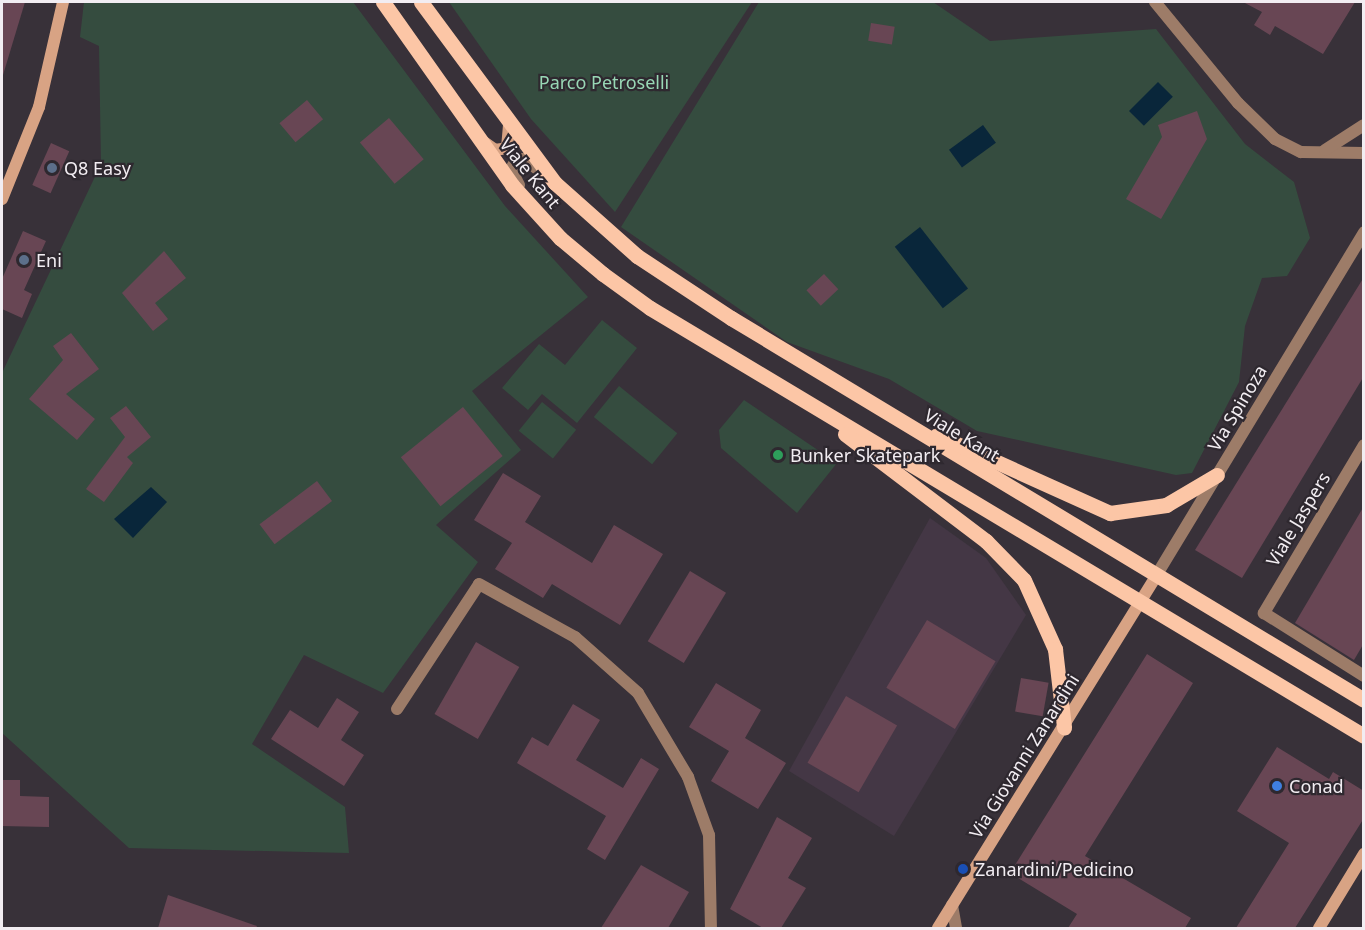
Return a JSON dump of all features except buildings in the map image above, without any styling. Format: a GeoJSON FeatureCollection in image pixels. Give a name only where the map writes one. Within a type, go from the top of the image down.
{"type":"FeatureCollection","features":[{"type":"Feature","properties":{"kind":"main road","name":"Viale Kant"},"geometry":{"type":"LineString","coordinates":[[383,2],[465,121],[519,192],[568,246],[650,308],[1364,736]]}},
{"type":"Feature","properties":{"kind":"main road","name":"Viale Kant"},"geometry":{"type":"LineString","coordinates":[[421,2],[509,124],[555,183],[653,267],[905,424],[1364,700]]}},
{"type":"Feature","properties":{"kind":"main road"},"geometry":{"type":"LineString","coordinates":[[824,413],[867,453],[986,541],[1024,580],[1055,649],[1064,727]]}},
{"type":"Feature","properties":{"kind":"main road"},"geometry":{"type":"LineString","coordinates":[[905,424],[988,454],[1079,503],[1110,513],[1160,507],[1217,475]]}},
{"type":"Feature","properties":{"kind":"street"},"geometry":{"type":"LineString","coordinates":[[2,200],[39,107],[63,2]]}},
{"type":"Feature","properties":{"kind":"street"},"geometry":{"type":"LineString","coordinates":[[1155,2],[1263,129],[1293,149],[1364,153]]}},
{"type":"Feature","properties":{"kind":"street","name":"Viale Kant"},"geometry":{"type":"LineString","coordinates":[[465,121],[499,151],[511,142],[509,124]]}},
{"type":"Feature","properties":{"kind":"street"},"geometry":{"type":"LineString","coordinates":[[1324,151],[1364,125]]}},
{"type":"Feature","properties":{"kind":"street","name":"Viale Kant"},"geometry":{"type":"LineString","coordinates":[[555,183],[524,159],[511,166],[518,183],[568,246]]}},
{"type":"Feature","properties":{"kind":"street","name":"Via Spinoza"},"geometry":{"type":"LineString","coordinates":[[1140,602],[1364,232]]}},
{"type":"Feature","properties":{"kind":"street","name":"Viale Jaspers"},"geometry":{"type":"LineString","coordinates":[[1364,445],[1264,612],[1364,676]]}},
{"type":"Feature","properties":{"kind":"street"},"geometry":{"type":"LineString","coordinates":[[397,709],[478,584],[574,637],[638,693],[688,777],[709,835],[711,928]]}},
{"type":"Feature","properties":{"kind":"street","name":"Via Giovanni Zanardini"},"geometry":{"type":"LineString","coordinates":[[938,928],[1140,602]]}},
{"type":"Feature","properties":{"kind":"street"},"geometry":{"type":"LineString","coordinates":[[1319,928],[1364,854]]}},
{"type":"Feature","properties":{"kind":"street"},"geometry":{"type":"LineString","coordinates":[[952,905],[956,928]]}},
{"type":"Feature","properties":{"kind":"shaded area"},"geometry":{"type":"Polygon","coordinates":[[[930,518],[986,558],[1026,615],[894,836],[789,771],[930,518]]]}},
{"type":"Feature","properties":{"kind":"green space"},"geometry":{"type":"Polygon","coordinates":[[[84,2],[353,2],[505,206],[588,297],[472,391],[521,450],[436,525],[478,562],[383,693],[304,655],[252,744],[345,807],[349,853],[129,848],[2,733],[2,373],[101,164],[99,46],[80,37],[84,2]]]}},
{"type":"Feature","properties":{"kind":"green space","name":"Parco Petroselli"},"geometry":{"type":"Polygon","coordinates":[[[449,2],[752,2],[615,212],[531,119],[449,2]]]}},
{"type":"Feature","properties":{"kind":"green space"},"geometry":{"type":"Polygon","coordinates":[[[759,2],[933,2],[990,41],[1156,29],[1245,144],[1294,182],[1310,238],[1287,276],[1262,278],[1245,326],[1239,382],[1192,473],[1176,475],[977,431],[889,379],[787,342],[621,227],[759,2]]]}},
{"type":"Feature","properties":{"kind":"green space"},"geometry":{"type":"Polygon","coordinates":[[[602,320],[637,348],[577,423],[542,394],[528,410],[502,388],[539,344],[565,365],[602,320]]]}},
{"type":"Feature","properties":{"kind":"green space"},"geometry":{"type":"Polygon","coordinates":[[[619,386],[677,433],[652,464],[594,417],[619,386]]]}},
{"type":"Feature","properties":{"kind":"green space","name":"Bunker Skatepark"},"geometry":{"type":"Polygon","coordinates":[[[744,400],[837,463],[797,513],[721,448],[719,430],[744,400]]]}},
{"type":"Feature","properties":{"kind":"green space"},"geometry":{"type":"Polygon","coordinates":[[[542,402],[576,430],[553,458],[519,431],[542,402]]]}},
{"type":"Feature","properties":{"kind":"water"},"geometry":{"type":"Polygon","coordinates":[[[1158,82],[1173,97],[1144,126],[1129,111],[1158,82]]]}},
{"type":"Feature","properties":{"kind":"water"},"geometry":{"type":"Polygon","coordinates":[[[983,125],[996,143],[962,167],[949,150],[983,125]]]}},
{"type":"Feature","properties":{"kind":"water"},"geometry":{"type":"Polygon","coordinates":[[[920,227],[968,288],[943,308],[895,247],[920,227]]]}},
{"type":"Feature","properties":{"kind":"water"},"geometry":{"type":"Polygon","coordinates":[[[151,487],[167,502],[133,538],[114,519],[151,487]]]}},
{"type":"Feature","properties":{"kind":"place","name":"Q8 Easy"},"geometry":{"type":"Point","coordinates":[52,168]}},
{"type":"Feature","properties":{"kind":"place","name":"Eni"},"geometry":{"type":"Point","coordinates":[24,260]}},
{"type":"Feature","properties":{"kind":"place","name":"Bunker Skatepark"},"geometry":{"type":"Point","coordinates":[778,455]}},
{"type":"Feature","properties":{"kind":"place","name":"Conad"},"geometry":{"type":"Point","coordinates":[1277,786]}},
{"type":"Feature","properties":{"kind":"place","name":"Zanardini/Pedicino"},"geometry":{"type":"Point","coordinates":[963,869]}}]}
